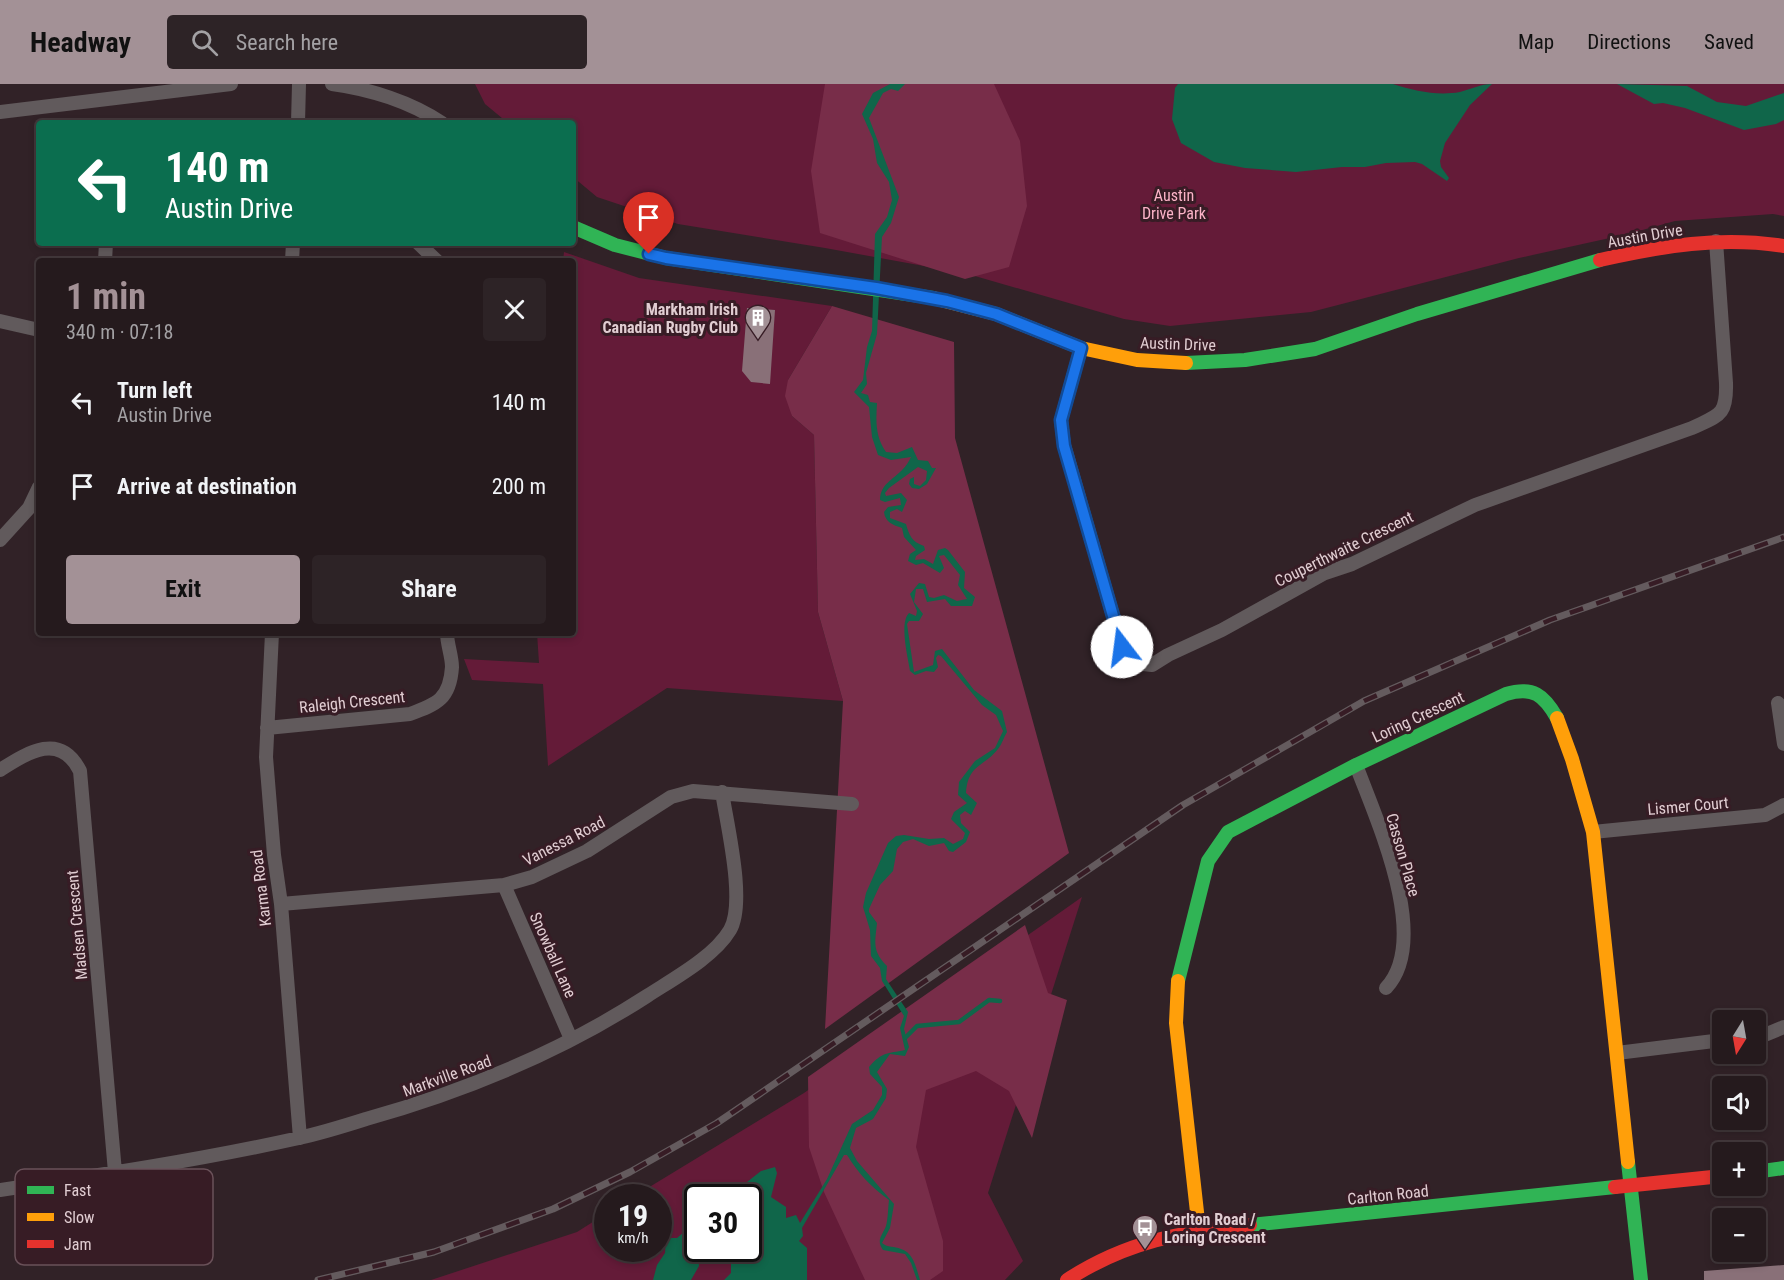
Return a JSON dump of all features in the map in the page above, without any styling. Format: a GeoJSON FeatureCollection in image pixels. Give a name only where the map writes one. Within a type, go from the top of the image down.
{"type":"FeatureCollection","features":[{"type":"Feature","properties":{"kind":"street"},"geometry":{"type":"LineString","coordinates":[[0,112],[231,84]]}},
{"type":"Feature","properties":{"kind":"street"},"geometry":{"type":"LineString","coordinates":[[298,120],[299,84]]}},
{"type":"Feature","properties":{"kind":"street"},"geometry":{"type":"LineString","coordinates":[[332,84],[350,86],[400,102],[436,120]]}},
{"type":"Feature","properties":{"kind":"street","name":"Austin Drive"},"geometry":{"type":"LineString","coordinates":[[576,228],[615,245],[666,258],[876,288],[968,305],[1081,348],[1137,360],[1197,364],[1245,360],[1315,349],[1417,314],[1592,262],[1658,247],[1716,242],[1759,242],[1784,246]]}},
{"type":"Feature","properties":{"kind":"street","name":"Couperthwaite Crescent"},"geometry":{"type":"LineString","coordinates":[[1081,348],[1061,420],[1064,446],[1122,647],[1134,663],[1152,665],[1168,654],[1222,630],[1325,573],[1352,564],[1474,505],[1692,428],[1722,412],[1726,401],[1716,242]]}},
{"type":"Feature","properties":{"kind":"street"},"geometry":{"type":"LineString","coordinates":[[421,246],[434,258]]}},
{"type":"Feature","properties":{"kind":"street"},"geometry":{"type":"LineString","coordinates":[[0,321],[36,329]]}},
{"type":"Feature","properties":{"kind":"street"},"geometry":{"type":"LineString","coordinates":[[0,540],[34,511]]}},
{"type":"Feature","properties":{"kind":"street","name":"Karma Road"},"geometry":{"type":"LineString","coordinates":[[272,636],[266,757],[269,805],[281,904],[300,1138]]}},
{"type":"Feature","properties":{"kind":"street","name":"Raleigh Crescent"},"geometry":{"type":"LineString","coordinates":[[267,728],[410,714],[429,707],[443,698],[448,684],[452,666],[447,636]]}},
{"type":"Feature","properties":{"kind":"street","name":"Loring Crescent"},"geometry":{"type":"LineString","coordinates":[[1199,1230],[1176,1023],[1176,1003],[1178,976],[1209,861],[1228,832],[1236,827],[1356,765],[1506,694],[1520,690],[1543,697],[1552,708],[1574,765],[1593,832],[1641,1280]]}},
{"type":"Feature","properties":{"kind":"street"},"geometry":{"type":"LineString","coordinates":[[1778,703],[1784,744]]}},
{"type":"Feature","properties":{"kind":"street","name":"Madsen Crescent"},"geometry":{"type":"LineString","coordinates":[[0,770],[25,754],[47,748],[74,758],[80,771],[115,1169]]}},
{"type":"Feature","properties":{"kind":"street","name":"Casson Place"},"geometry":{"type":"LineString","coordinates":[[1356,765],[1380,828],[1397,884],[1403,919],[1405,944],[1395,978],[1386,988]]}},
{"type":"Feature","properties":{"kind":"street","name":"Vanessa Road"},"geometry":{"type":"LineString","coordinates":[[281,904],[504,885],[532,877],[587,851],[671,797],[693,790],[852,804]]}},
{"type":"Feature","properties":{"kind":"street","name":"Markville Road"},"geometry":{"type":"LineString","coordinates":[[131,1169],[300,1138],[418,1105],[513,1069],[630,1007],[706,956],[730,929],[736,912],[736,883],[722,792]]}},
{"type":"Feature","properties":{"kind":"street","name":"Lismer Court"},"geometry":{"type":"LineString","coordinates":[[1593,832],[1766,815],[1784,805]]}},
{"type":"Feature","properties":{"kind":"street","name":"Snowball Lane"},"geometry":{"type":"LineString","coordinates":[[504,885],[572,1039]]}},
{"type":"Feature","properties":{"kind":"street"},"geometry":{"type":"LineString","coordinates":[[1766,1034],[1784,1027]]}},
{"type":"Feature","properties":{"kind":"street"},"geometry":{"type":"LineString","coordinates":[[1617,1053],[1712,1041]]}},
{"type":"Feature","properties":{"kind":"street"},"geometry":{"type":"LineString","coordinates":[[1766,1170],[1784,1168]]}},
{"type":"Feature","properties":{"kind":"street","name":"Carlton Road"},"geometry":{"type":"LineString","coordinates":[[1067,1280],[1106,1257],[1159,1238],[1199,1230],[1712,1177]]}},
{"type":"Feature","properties":{"kind":"street","name":"Markville Road"},"geometry":{"type":"LineString","coordinates":[[0,1190],[15,1188]]}},
{"type":"Feature","properties":{"kind":"green space","name":"Austin Drive Park"},"geometry":{"type":"Polygon","coordinates":[[[475,84],[1784,84],[1784,216],[1773,214],[1675,221],[1628,234],[1519,258],[1311,312],[1170,326],[1124,319],[968,274],[678,224],[597,197],[576,180],[576,120],[504,120],[485,104],[475,84]]]}},
{"type":"Feature","properties":{"kind":"green space"},"geometry":{"type":"Polygon","coordinates":[[[564,252],[639,278],[832,306],[788,380],[792,416],[814,435],[818,612],[843,701],[667,688],[548,766],[543,684],[472,680],[464,659],[539,663],[537,636],[576,636],[576,258],[563,258],[564,252]]]}},
{"type":"Feature","properties":{"kind":"green space"},"geometry":{"type":"Polygon","coordinates":[[[1082,897],[988,1193],[1023,1261],[1005,1280],[431,1280],[577,1232],[594,1221],[594,1262],[672,1262],[672,1184],[654,1184],[804,1093],[1082,897]]]}},
{"type":"Feature","properties":{"kind":"shaded area"},"geometry":{"type":"Polygon","coordinates":[[[825,84],[994,84],[1020,141],[1027,206],[1009,267],[965,279],[820,233],[811,171],[825,84]]]}},
{"type":"Feature","properties":{"kind":"shaded area"},"geometry":{"type":"Polygon","coordinates":[[[890,84],[905,84],[898,91],[891,89],[883,93],[869,118],[899,197],[891,223],[882,237],[877,334],[866,373],[867,384],[861,393],[868,395],[870,402],[877,403],[878,434],[886,452],[897,453],[912,447],[918,460],[928,461],[932,468],[936,468],[927,484],[919,489],[912,488],[909,484],[910,479],[914,477],[914,484],[920,486],[926,480],[927,471],[918,467],[889,488],[885,493],[886,496],[901,493],[907,500],[902,512],[897,509],[890,512],[890,518],[906,524],[912,538],[924,546],[925,550],[916,556],[915,560],[924,559],[933,564],[938,550],[945,548],[948,550],[965,572],[964,588],[975,597],[972,606],[951,606],[945,599],[927,602],[923,589],[916,589],[914,602],[923,614],[919,621],[909,621],[907,624],[914,672],[933,665],[935,651],[942,649],[974,690],[1002,711],[1007,732],[998,749],[973,771],[967,784],[966,793],[977,803],[971,815],[965,811],[960,815],[961,823],[970,832],[966,842],[953,852],[949,851],[944,843],[929,846],[913,839],[903,842],[897,849],[893,871],[880,885],[869,909],[877,923],[876,946],[879,956],[887,966],[886,979],[908,1012],[904,1029],[909,1047],[905,1056],[890,1054],[877,1072],[887,1089],[886,1098],[873,1119],[856,1128],[850,1148],[857,1161],[894,1204],[890,1228],[882,1243],[909,1254],[914,1261],[920,1280],[917,1280],[905,1254],[883,1250],[881,1247],[880,1241],[887,1223],[889,1200],[860,1174],[847,1155],[844,1155],[802,1228],[803,1236],[799,1241],[807,1248],[807,1280],[724,1280],[731,1273],[731,1262],[762,1262],[762,1184],[744,1184],[761,1171],[775,1167],[777,1173],[771,1197],[786,1207],[786,1218],[796,1215],[800,1223],[827,1179],[852,1124],[873,1110],[882,1095],[882,1087],[870,1074],[869,1067],[882,1056],[905,1050],[900,1028],[904,1016],[882,981],[880,968],[871,956],[870,930],[863,907],[866,893],[888,843],[896,836],[944,838],[953,844],[963,839],[965,833],[951,819],[954,812],[967,803],[958,795],[959,782],[975,761],[995,748],[1003,731],[996,715],[982,705],[941,656],[938,655],[936,658],[938,667],[934,672],[926,671],[915,675],[910,671],[905,624],[909,613],[916,616],[917,611],[910,594],[919,583],[925,584],[929,597],[944,595],[957,601],[967,599],[958,585],[960,575],[944,555],[939,556],[944,568],[940,573],[923,563],[916,565],[908,561],[910,554],[916,550],[904,537],[902,528],[888,521],[884,512],[888,507],[901,505],[900,498],[885,502],[880,500],[882,490],[904,468],[911,457],[891,460],[878,455],[872,437],[869,407],[854,392],[863,380],[867,347],[872,331],[875,234],[887,217],[892,200],[889,182],[877,163],[873,139],[862,114],[873,93],[890,84]]]}},
{"type":"Feature","properties":{"kind":"shaded area"},"geometry":{"type":"Polygon","coordinates":[[[1178,84],[1393,84],[1418,91],[1443,93],[1460,92],[1492,84],[1470,105],[1445,143],[1440,161],[1441,167],[1449,178],[1447,181],[1422,164],[1415,162],[1296,172],[1245,168],[1214,162],[1181,143],[1172,119],[1175,88],[1178,84]]]}},
{"type":"Feature","properties":{"kind":"shaded area"},"geometry":{"type":"Polygon","coordinates":[[[1617,84],[1687,86],[1717,102],[1746,106],[1784,93],[1784,120],[1776,124],[1744,130],[1685,108],[1663,103],[1654,104],[1617,84]]]}},
{"type":"Feature","properties":{"kind":"shaded area"},"geometry":{"type":"Polygon","coordinates":[[[832,306],[954,342],[955,438],[1069,853],[825,1029],[843,701],[818,612],[814,435],[792,416],[785,396],[788,380],[832,306]]]}},
{"type":"Feature","properties":{"kind":"shaded area"},"geometry":{"type":"Polygon","coordinates":[[[1025,925],[1048,993],[1067,1000],[1032,1138],[1009,1091],[976,1071],[926,1090],[916,1147],[943,1241],[943,1271],[930,1280],[865,1280],[824,1192],[809,1147],[808,1077],[1025,925]]]}},
{"type":"Feature","properties":{"kind":"shaded area"},"geometry":{"type":"Polygon","coordinates":[[[684,1232],[684,1262],[699,1262],[699,1266],[691,1280],[653,1280],[659,1262],[672,1262],[672,1238],[677,1238],[684,1232]]]}},
{"type":"Feature","properties":{"kind":"building","name":"Markham Irish Canadian Rugby Club"},"geometry":{"type":"Polygon","coordinates":[[[747,308],[775,310],[770,384],[751,382],[742,371],[747,308]]]}},
{"type":"Feature","properties":{"kind":"building"},"geometry":{"type":"Polygon","coordinates":[[[1784,1265],[1784,1280],[1704,1280],[1704,1271],[1784,1265]]]}},
{"type":"Feature","properties":{"kind":"waterway"},"geometry":{"type":"LineString","coordinates":[[906,1037],[917,1026],[959,1022],[989,1000],[1000,1001]]}},
{"type":"Feature","properties":{"kind":"railway"},"geometry":{"type":"LineString","coordinates":[[318,1280],[434,1252],[553,1209],[630,1172],[717,1123],[1183,805],[1364,701],[1550,620],[1784,537]]}},
{"type":"Feature","properties":{"kind":"traffic: fast"},"geometry":{"type":"LineString","coordinates":[[576,228],[615,245],[666,258],[933,298]]}},
{"type":"Feature","properties":{"kind":"traffic: fast"},"geometry":{"type":"LineString","coordinates":[[1186,363],[1245,360],[1315,349],[1417,314],[1600,260]]}},
{"type":"Feature","properties":{"kind":"traffic: fast"},"geometry":{"type":"LineString","coordinates":[[1178,981],[1208,861],[1228,832],[1356,765],[1506,694],[1524,691],[1537,694],[1547,703],[1557,718]]}},
{"type":"Feature","properties":{"kind":"traffic: fast"},"geometry":{"type":"LineString","coordinates":[[1628,1162],[1641,1280]]}},
{"type":"Feature","properties":{"kind":"traffic: fast"},"geometry":{"type":"LineString","coordinates":[[1766,1170],[1784,1168]]}},
{"type":"Feature","properties":{"kind":"traffic: fast"},"geometry":{"type":"LineString","coordinates":[[1250,1225],[1615,1187]]}},
{"type":"Feature","properties":{"kind":"traffic: slow"},"geometry":{"type":"LineString","coordinates":[[933,298],[996,314],[1081,348],[1137,360],[1186,363]]}},
{"type":"Feature","properties":{"kind":"traffic: slow"},"geometry":{"type":"LineString","coordinates":[[1557,718],[1572,759],[1593,832],[1628,1162]]}},
{"type":"Feature","properties":{"kind":"traffic: slow"},"geometry":{"type":"LineString","coordinates":[[1178,981],[1176,1023],[1199,1230]]}},
{"type":"Feature","properties":{"kind":"traffic: jam"},"geometry":{"type":"LineString","coordinates":[[1600,260],[1646,250],[1714,242],[1784,246]]}},
{"type":"Feature","properties":{"kind":"traffic: jam"},"geometry":{"type":"LineString","coordinates":[[1615,1187],[1712,1177]]}},
{"type":"Feature","properties":{"kind":"traffic: jam"},"geometry":{"type":"LineString","coordinates":[[1067,1280],[1133,1247],[1178,1235],[1250,1225]]}},
{"type":"Feature","properties":{"kind":"place","name":"Markham Irish Canadian Rugby Club"},"geometry":{"type":"Point","coordinates":[758,341]}},
{"type":"Feature","properties":{"kind":"place","name":"Carlton Road / Loring Crescent"},"geometry":{"type":"Point","coordinates":[1145,1251]}},
{"type":"Feature","properties":{"kind":"route"},"geometry":{"type":"LineString","coordinates":[[649,254],[876,288],[968,305],[1081,348],[1065,398],[1061,420],[1064,446],[1122,647]]}}]}
